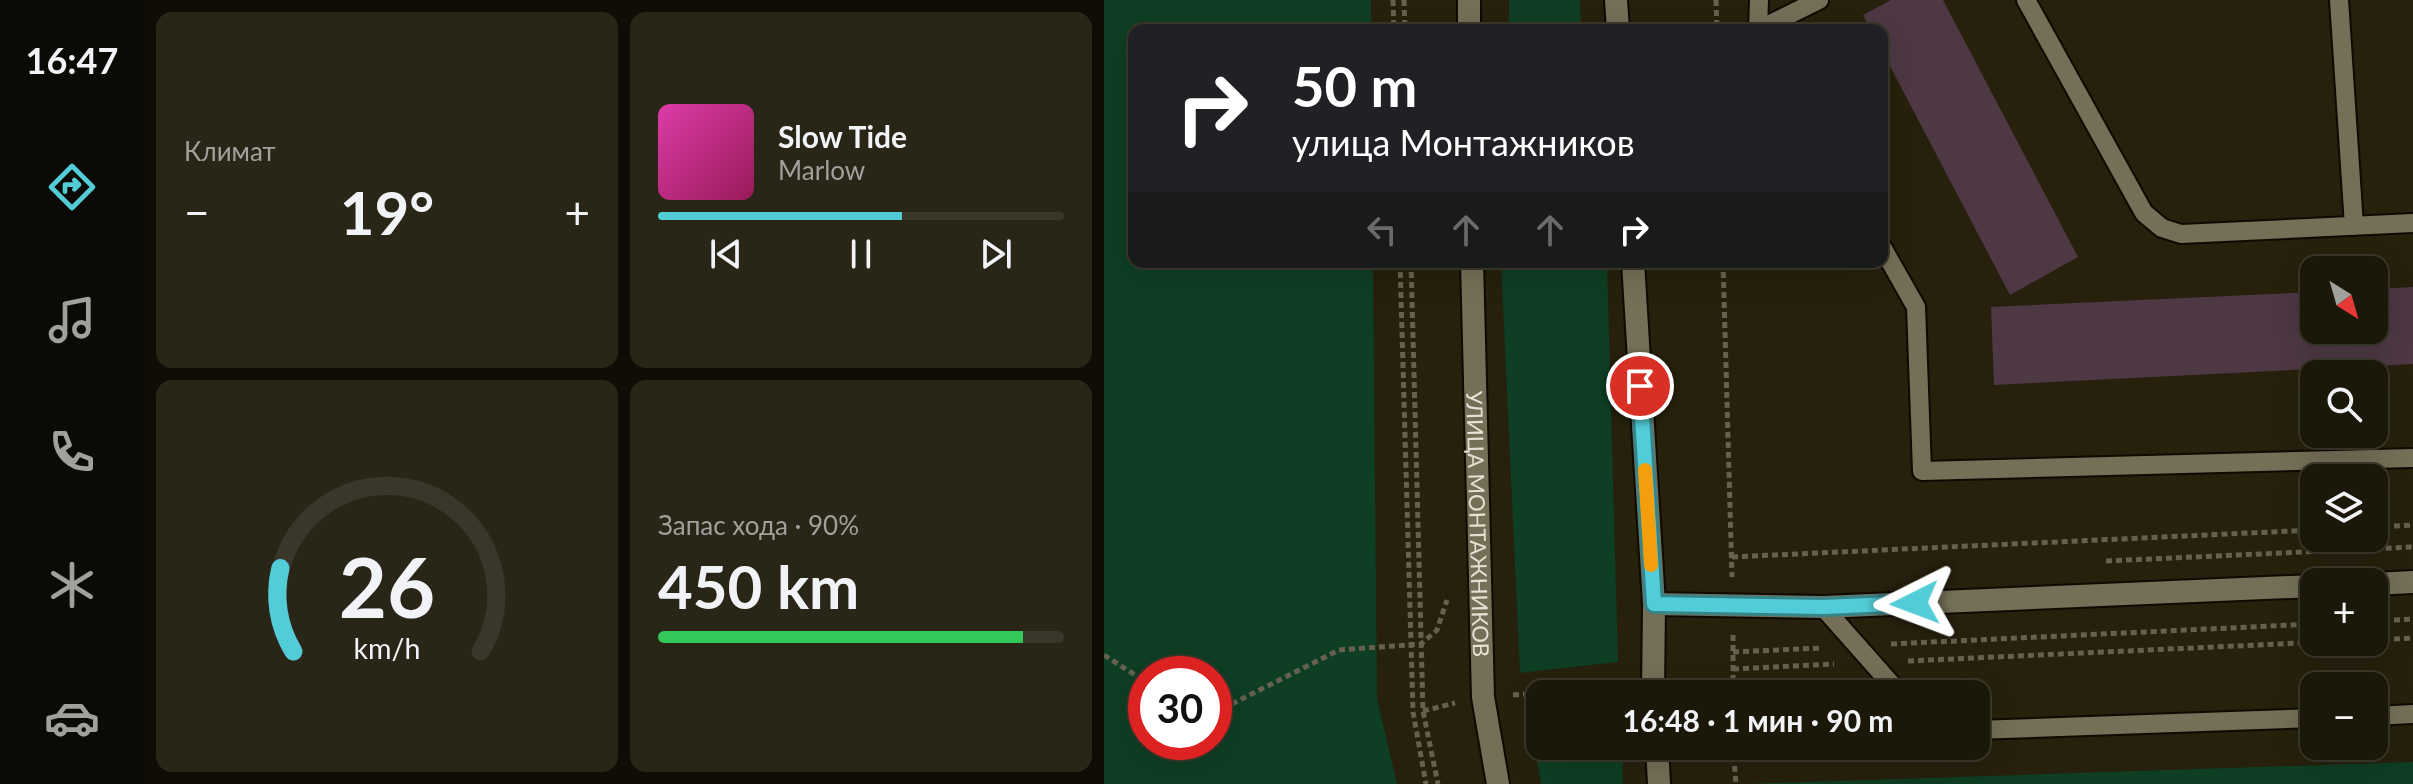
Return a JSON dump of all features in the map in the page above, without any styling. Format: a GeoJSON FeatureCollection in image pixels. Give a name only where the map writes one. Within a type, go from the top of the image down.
{"type":"FeatureCollection","features":[{"type":"Feature","properties":{"kind":"street"},"geometry":{"type":"LineString","coordinates":[[1616,0],[1618,24]]}},
{"type":"Feature","properties":{"kind":"street","name":"УЛИЦА МОНТАЖНИКОВ"},"geometry":{"type":"LineString","coordinates":[[1472,268],[1483,697],[1498,784]]}},
{"type":"Feature","properties":{"kind":"street"},"geometry":{"type":"LineString","coordinates":[[1633,268],[1654,604],[1653,680]]}},
{"type":"Feature","properties":{"kind":"street"},"geometry":{"type":"LineString","coordinates":[[2388,583],[2413,582]]}},
{"type":"Feature","properties":{"kind":"street"},"geometry":{"type":"LineString","coordinates":[[1654,604],[1823,607],[2300,587]]}},
{"type":"Feature","properties":{"kind":"street"},"geometry":{"type":"LineString","coordinates":[[1658,760],[1659,784]]}},
{"type":"Feature","properties":{"kind":"lane"},"geometry":{"type":"LineString","coordinates":[[1758,24],[1759,0]]}},
{"type":"Feature","properties":{"kind":"lane"},"geometry":{"type":"LineString","coordinates":[[1770,24],[1819,0]]}},
{"type":"Feature","properties":{"kind":"lane"},"geometry":{"type":"LineString","coordinates":[[2026,0],[2144,213],[2162,228],[2181,234],[2413,223]]}},
{"type":"Feature","properties":{"kind":"lane"},"geometry":{"type":"LineString","coordinates":[[2339,0],[2354,226]]}},
{"type":"Feature","properties":{"kind":"lane"},"geometry":{"type":"LineString","coordinates":[[1888,258],[1916,307],[1922,471],[2413,458]]}},
{"type":"Feature","properties":{"kind":"lane"},"geometry":{"type":"LineString","coordinates":[[1823,607],[1888,680]]}},
{"type":"Feature","properties":{"kind":"lane"},"geometry":{"type":"LineString","coordinates":[[2388,715],[2413,714]]}},
{"type":"Feature","properties":{"kind":"lane"},"geometry":{"type":"LineString","coordinates":[[1990,730],[2300,718]]}},
{"type":"Feature","properties":{"kind":"path"},"geometry":{"type":"LineString","coordinates":[[1393,0],[1394,24]]}},
{"type":"Feature","properties":{"kind":"path"},"geometry":{"type":"LineString","coordinates":[[1404,0],[1405,24]]}},
{"type":"Feature","properties":{"kind":"path"},"geometry":{"type":"LineString","coordinates":[[1716,0],[1717,24]]}},
{"type":"Feature","properties":{"kind":"path"},"geometry":{"type":"LineString","coordinates":[[1400,268],[1413,712],[1426,784]]}},
{"type":"Feature","properties":{"kind":"path"},"geometry":{"type":"LineString","coordinates":[[1411,268],[1423,711],[1438,784]]}},
{"type":"Feature","properties":{"kind":"path"},"geometry":{"type":"LineString","coordinates":[[1723,268],[1733,680]]}},
{"type":"Feature","properties":{"kind":"path"},"geometry":{"type":"LineString","coordinates":[[2388,526],[2413,525]]}},
{"type":"Feature","properties":{"kind":"path"},"geometry":{"type":"LineString","coordinates":[[1732,557],[2300,531]]}},
{"type":"Feature","properties":{"kind":"path"},"geometry":{"type":"LineString","coordinates":[[1232,704],[1339,650],[1421,644],[1437,630],[1447,603],[1448,589]]}},
{"type":"Feature","properties":{"kind":"path"},"geometry":{"type":"LineString","coordinates":[[2388,620],[2413,619]]}},
{"type":"Feature","properties":{"kind":"path"},"geometry":{"type":"LineString","coordinates":[[1733,652],[2300,625]]}},
{"type":"Feature","properties":{"kind":"path"},"geometry":{"type":"LineString","coordinates":[[2388,639],[2413,638]]}},
{"type":"Feature","properties":{"kind":"path"},"geometry":{"type":"LineString","coordinates":[[1733,669],[2300,643]]}},
{"type":"Feature","properties":{"kind":"path"},"geometry":{"type":"LineString","coordinates":[[1104,655],[1128,670]]}},
{"type":"Feature","properties":{"kind":"path"},"geometry":{"type":"LineString","coordinates":[[1423,711],[1483,697],[1526,695]]}},
{"type":"Feature","properties":{"kind":"path"},"geometry":{"type":"LineString","coordinates":[[1733,760],[1736,784]]}},
{"type":"Feature","properties":{"kind":"green space"},"geometry":{"type":"Polygon","coordinates":[[[1104,0],[1371,0],[1371,24],[1128,24],[1128,268],[1373,268],[1377,699],[1397,784],[1104,784],[1104,0]]]}},
{"type":"Feature","properties":{"kind":"green space"},"geometry":{"type":"Polygon","coordinates":[[[1509,0],[1580,0],[1581,24],[1509,24],[1509,0]]]}},
{"type":"Feature","properties":{"kind":"green space"},"geometry":{"type":"Polygon","coordinates":[[[1501,268],[1607,268],[1618,662],[1520,673],[1501,268]]]}},
{"type":"Feature","properties":{"kind":"green space"},"geometry":{"type":"Polygon","coordinates":[[[1537,760],[1622,760],[1623,784],[1541,784],[1537,760]]]}},
{"type":"Feature","properties":{"kind":"green space"},"geometry":{"type":"Polygon","coordinates":[[[2413,762],[2413,784],[1744,784],[2413,762]]]}},
{"type":"Feature","properties":{"kind":"building"},"geometry":{"type":"Polygon","coordinates":[[[1891,0],[1943,0],[2078,257],[2010,295],[1888,62],[1888,24],[1868,24],[1863,15],[1891,0]]]}},
{"type":"Feature","properties":{"kind":"building"},"geometry":{"type":"Polygon","coordinates":[[[2413,287],[2413,364],[2388,365],[2388,360],[2300,360],[2300,370],[1994,385],[1991,307],[2300,293],[2300,344],[2388,344],[2388,288],[2413,287]]]}},
{"type":"Feature","properties":{"kind":"slow traffic"},"geometry":{"type":"LineString","coordinates":[[1645,470],[1651,565]]}},
{"type":"Feature","properties":{"kind":"route"},"geometry":{"type":"LineString","coordinates":[[1640,386],[1654,604],[1823,607],[1915,603]]}}]}
